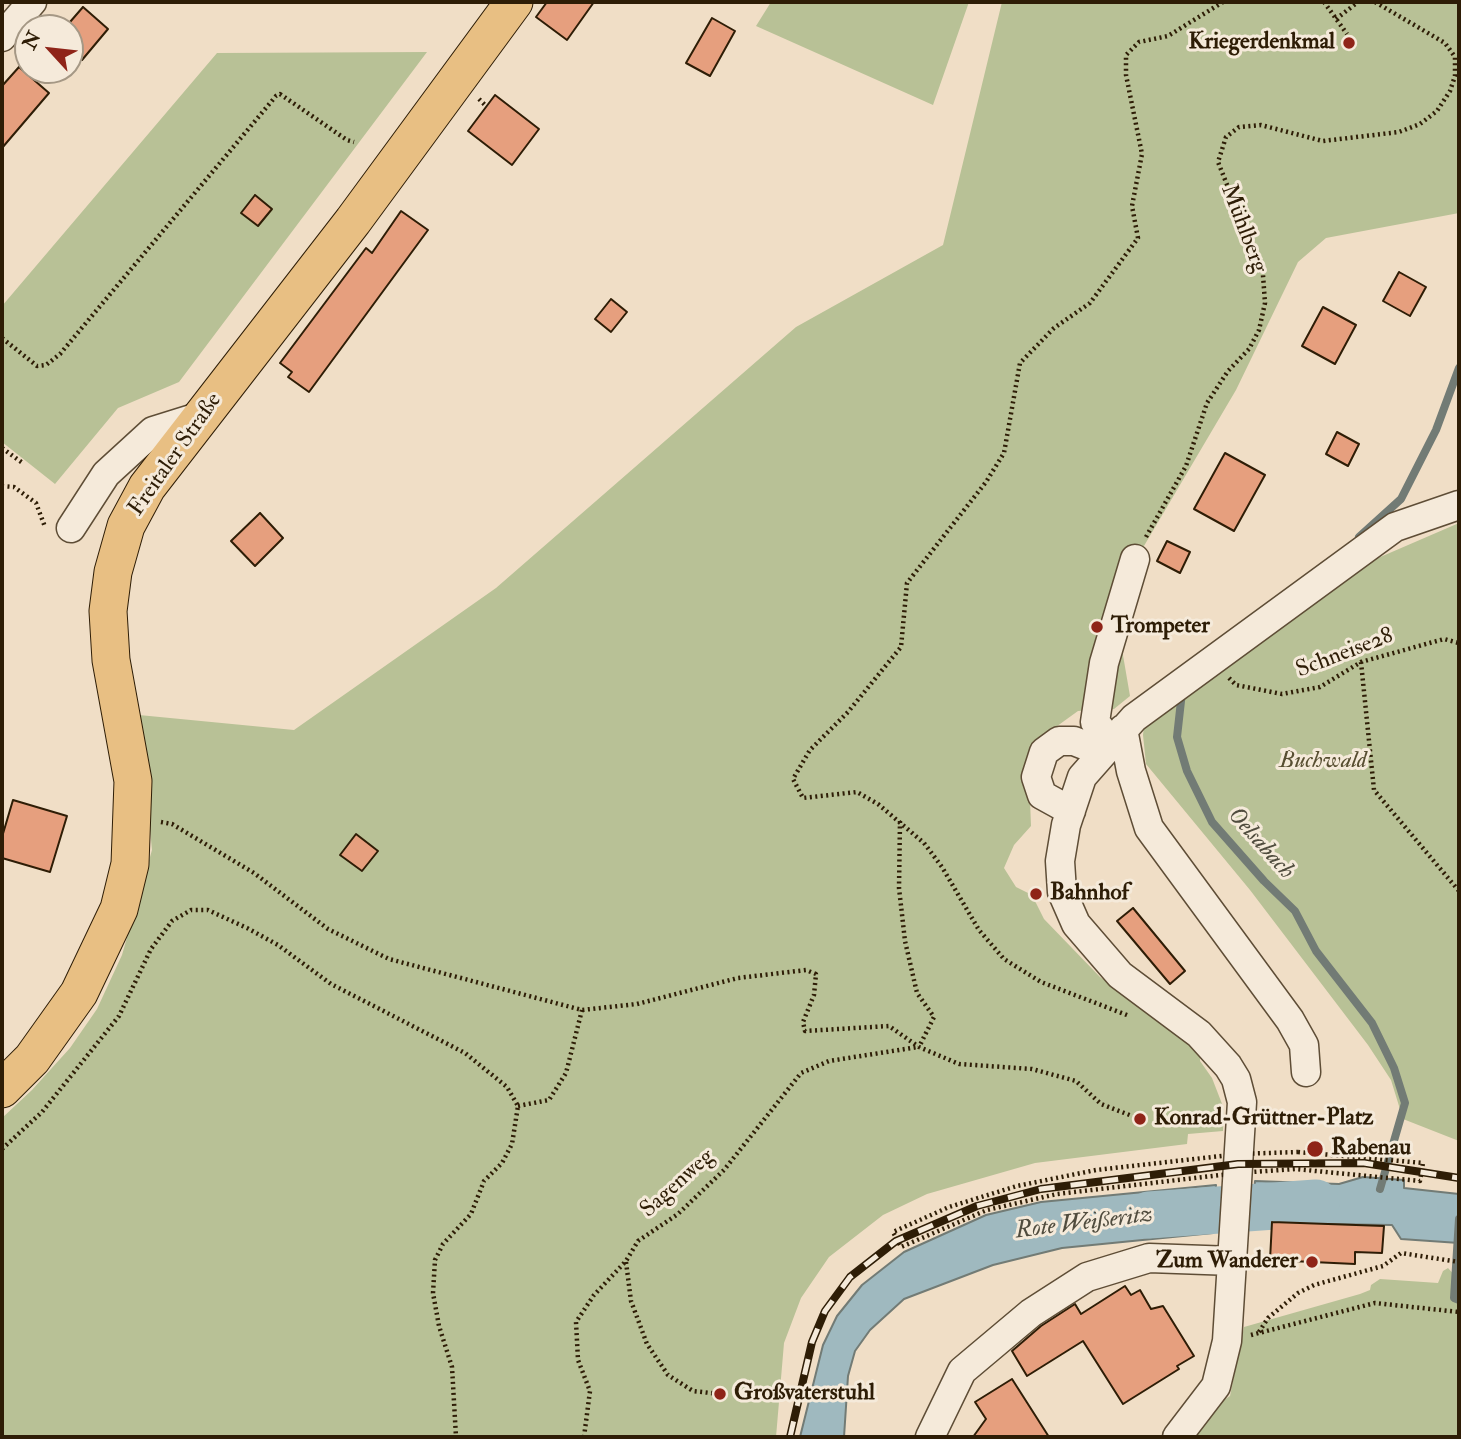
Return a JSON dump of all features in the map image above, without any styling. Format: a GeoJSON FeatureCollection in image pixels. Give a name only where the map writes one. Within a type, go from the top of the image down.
{"type":"FeatureCollection","features":[{"type":"Feature","properties":{"kind":"main road","name":"Freitaler Straße"},"geometry":{"type":"LineString","coordinates":[[2,1088],[32,1059],[79,993],[119,909],[130,863],[133,781],[111,660],[108,611],[113,572],[126,526],[147,487],[353,221],[514,2]]}},
{"type":"Feature","properties":{"kind":"street"},"geometry":{"type":"LineString","coordinates":[[2,37],[32,2]]}},
{"type":"Feature","properties":{"kind":"street"},"geometry":{"type":"LineString","coordinates":[[71,528],[106,474],[153,431],[201,416]]}},
{"type":"Feature","properties":{"kind":"street"},"geometry":{"type":"LineString","coordinates":[[1177,1437],[1216,1385],[1227,1341],[1242,1102],[1236,1079],[1199,1034],[1120,975],[1076,924],[1062,892],[1060,861],[1071,811],[1082,777],[1112,741],[1172,689],[1395,527],[1459,505]]}},
{"type":"Feature","properties":{"kind":"street"},"geometry":{"type":"LineString","coordinates":[[1135,559],[1104,663],[1095,722],[1112,741],[1131,771],[1149,828],[1290,1020],[1304,1045],[1307,1072]]}},
{"type":"Feature","properties":{"kind":"street"},"geometry":{"type":"LineString","coordinates":[[1071,811],[1042,795],[1036,777],[1044,752],[1059,741],[1112,741]]}},
{"type":"Feature","properties":{"kind":"street"},"geometry":{"type":"LineString","coordinates":[[930,1437],[962,1371],[1031,1313],[1087,1278],[1149,1258],[1233,1261]]}},
{"type":"Feature","properties":{"kind":"path"},"geometry":{"type":"LineString","coordinates":[[1163,1007],[1127,1015],[1041,982],[1004,959],[979,930],[942,867],[900,820],[857,792],[803,798],[793,779],[810,750],[848,712],[901,647],[907,583],[986,482],[1004,453],[1020,363],[1054,328],[1090,303],[1138,238],[1132,206],[1142,154],[1126,75],[1126,55],[1139,42],[1168,36],[1223,2]]}},
{"type":"Feature","properties":{"kind":"path"},"geometry":{"type":"LineString","coordinates":[[1324,2],[1347,34]]}},
{"type":"Feature","properties":{"kind":"path"},"geometry":{"type":"LineString","coordinates":[[1336,19],[1359,2]]}},
{"type":"Feature","properties":{"kind":"path","name":"Mühlberg"},"geometry":{"type":"LineString","coordinates":[[1135,559],[1186,466],[1207,403],[1254,340],[1265,303],[1263,275],[1218,162],[1226,137],[1239,127],[1261,125],[1323,141],[1399,132],[1420,124],[1437,111],[1450,92],[1455,76],[1455,57],[1445,43],[1375,2]]}},
{"type":"Feature","properties":{"kind":"path"},"geometry":{"type":"LineString","coordinates":[[2,338],[37,366],[46,365],[60,354],[276,96],[280,94],[347,141],[354,142]]}},
{"type":"Feature","properties":{"kind":"path"},"geometry":{"type":"LineString","coordinates":[[2,448],[24,464]]}},
{"type":"Feature","properties":{"kind":"path"},"geometry":{"type":"LineString","coordinates":[[2,486],[14,488],[37,503],[43,525],[51,533],[71,528]]}},
{"type":"Feature","properties":{"kind":"path","name":"Schneise28"},"geometry":{"type":"LineString","coordinates":[[1204,664],[1236,685],[1282,694],[1320,687],[1361,662],[1444,639],[1459,643]]}},
{"type":"Feature","properties":{"kind":"path"},"geometry":{"type":"LineString","coordinates":[[1361,662],[1374,790],[1459,891]]}},
{"type":"Feature","properties":{"kind":"path"},"geometry":{"type":"LineString","coordinates":[[900,820],[900,888],[905,941],[917,993],[934,1017],[919,1047]]}},
{"type":"Feature","properties":{"kind":"path"},"geometry":{"type":"LineString","coordinates":[[172,824],[254,873],[328,929],[389,959],[582,1010],[637,1004],[738,978],[806,970],[816,974],[814,995],[803,1022],[805,1031],[889,1026],[919,1047],[959,1063],[1031,1069],[1076,1080],[1101,1104],[1140,1119]]}},
{"type":"Feature","properties":{"kind":"path"},"geometry":{"type":"LineString","coordinates":[[2,1149],[43,1112],[60,1091],[119,1016],[151,949],[172,921],[191,910],[208,910],[247,928],[278,945],[331,984],[465,1053],[507,1087],[518,1106],[512,1144],[502,1163],[484,1181],[471,1214],[443,1244],[435,1260],[433,1293],[439,1326],[452,1367],[456,1437]]}},
{"type":"Feature","properties":{"kind":"path"},"geometry":{"type":"LineString","coordinates":[[518,1106],[549,1100],[566,1073],[582,1010]]}},
{"type":"Feature","properties":{"kind":"path","name":"Sagenweg"},"geometry":{"type":"LineString","coordinates":[[584,1437],[590,1391],[578,1360],[576,1322],[594,1294],[626,1261],[638,1241],[678,1214],[724,1170],[801,1073],[829,1061],[919,1047]]}},
{"type":"Feature","properties":{"kind":"path"},"geometry":{"type":"LineString","coordinates":[[1238,1170],[1096,1170],[1017,1186],[949,1207],[893,1232],[901,1247],[988,1210],[1057,1194],[1238,1170],[1298,1152],[1423,1163],[1420,1181],[1362,1173],[1295,1169],[1238,1170]]}},
{"type":"Feature","properties":{"kind":"path"},"geometry":{"type":"LineString","coordinates":[[1259,1333],[1268,1318],[1298,1293],[1314,1285],[1383,1266],[1401,1253],[1459,1262]]}},
{"type":"Feature","properties":{"kind":"path"},"geometry":{"type":"LineString","coordinates":[[626,1261],[631,1301],[647,1344],[668,1375],[693,1391],[720,1394]]}},
{"type":"Feature","properties":{"kind":"path"},"geometry":{"type":"LineString","coordinates":[[1227,1341],[1375,1303],[1459,1312]]}},
{"type":"Feature","properties":{"kind":"green space"},"geometry":{"type":"Polygon","coordinates":[[[771,2],[969,2],[933,105],[756,26],[771,2]]]}},
{"type":"Feature","properties":{"kind":"green space"},"geometry":{"type":"Polygon","coordinates":[[[1002,2],[1459,2],[1459,213],[1326,238],[1298,262],[1236,390],[1141,551],[1119,632],[1130,696],[1114,709],[1078,711],[1042,737],[1030,800],[1031,826],[1014,845],[1004,868],[1016,887],[1032,895],[1044,919],[1100,977],[1200,1044],[1200,1061],[1212,1078],[1224,1109],[1223,1131],[1188,1134],[1187,1144],[1035,1163],[927,1194],[883,1215],[829,1257],[801,1298],[784,1343],[776,1437],[2,1437],[2,1118],[70,1048],[97,1009],[122,955],[152,850],[139,715],[294,730],[496,588],[796,327],[943,245],[1002,2]]]}},
{"type":"Feature","properties":{"kind":"green space"},"geometry":{"type":"Polygon","coordinates":[[[427,52],[179,382],[118,408],[55,484],[2,442],[2,306],[217,53],[427,52]]]}},
{"type":"Feature","properties":{"kind":"green space","name":"Buchwald"},"geometry":{"type":"Polygon","coordinates":[[[1459,523],[1459,1141],[1403,1119],[1391,1080],[1368,1045],[1250,890],[1146,764],[1143,735],[1145,717],[1378,558],[1459,523]]]}},
{"type":"Feature","properties":{"kind":"green space"},"geometry":{"type":"Polygon","coordinates":[[[1448,1268],[1459,1280],[1459,1437],[1167,1437],[1230,1396],[1244,1327],[1360,1294],[1370,1290],[1371,1285],[1380,1279],[1438,1283],[1443,1271],[1448,1268]]]}},
{"type":"Feature","properties":{"kind":"water"},"geometry":{"type":"Polygon","coordinates":[[[1363,1177],[1404,1180],[1404,1188],[1459,1194],[1459,1243],[1401,1239],[1392,1225],[1252,1223],[1255,1181],[1339,1184],[1363,1177]]]}},
{"type":"Feature","properties":{"kind":"water"},"geometry":{"type":"Polygon","coordinates":[[[1216,1185],[1213,1233],[1062,1248],[993,1265],[904,1299],[870,1330],[855,1351],[848,1376],[844,1437],[800,1437],[823,1345],[837,1316],[862,1285],[904,1252],[986,1215],[1041,1202],[1216,1185]]]}},
{"type":"Feature","properties":{"kind":"building"},"geometry":{"type":"Polygon","coordinates":[[[547,2],[594,2],[567,40],[536,17],[547,2]]]}},
{"type":"Feature","properties":{"kind":"building"},"geometry":{"type":"Polygon","coordinates":[[[83,7],[108,29],[84,58],[84,14],[77,14],[83,7]]]}},
{"type":"Feature","properties":{"kind":"building"},"geometry":{"type":"Polygon","coordinates":[[[712,18],[735,31],[710,76],[686,63],[712,18]]]}},
{"type":"Feature","properties":{"kind":"building"},"geometry":{"type":"Polygon","coordinates":[[[14,73],[14,84],[39,84],[49,93],[2,148],[2,86],[14,73]]]}},
{"type":"Feature","properties":{"kind":"building"},"geometry":{"type":"Polygon","coordinates":[[[495,95],[539,129],[512,165],[468,131],[495,95]]]}},
{"type":"Feature","properties":{"kind":"building"},"geometry":{"type":"Polygon","coordinates":[[[255,195],[272,209],[258,226],[241,213],[255,195]]]}},
{"type":"Feature","properties":{"kind":"building"},"geometry":{"type":"Polygon","coordinates":[[[401,211],[428,230],[309,392],[288,377],[292,372],[280,363],[366,248],[372,253],[401,211]]]}},
{"type":"Feature","properties":{"kind":"building"},"geometry":{"type":"Polygon","coordinates":[[[1399,272],[1426,287],[1410,316],[1383,301],[1399,272]]]}},
{"type":"Feature","properties":{"kind":"building"},"geometry":{"type":"Polygon","coordinates":[[[611,299],[627,312],[611,332],[595,319],[611,299]]]}},
{"type":"Feature","properties":{"kind":"building"},"geometry":{"type":"Polygon","coordinates":[[[1323,307],[1356,325],[1335,364],[1302,346],[1323,307]]]}},
{"type":"Feature","properties":{"kind":"building"},"geometry":{"type":"Polygon","coordinates":[[[1337,432],[1359,444],[1348,466],[1326,454],[1337,432]]]}},
{"type":"Feature","properties":{"kind":"building"},"geometry":{"type":"Polygon","coordinates":[[[1225,453],[1265,475],[1234,531],[1194,509],[1225,453]]]}},
{"type":"Feature","properties":{"kind":"building"},"geometry":{"type":"Polygon","coordinates":[[[260,513],[283,538],[255,566],[231,541],[260,513]]]}},
{"type":"Feature","properties":{"kind":"building"},"geometry":{"type":"Polygon","coordinates":[[[1167,541],[1190,552],[1180,573],[1157,561],[1167,541]]]}},
{"type":"Feature","properties":{"kind":"building"},"geometry":{"type":"Polygon","coordinates":[[[13,800],[67,816],[50,872],[2,858],[2,837],[13,800]]]}},
{"type":"Feature","properties":{"kind":"building"},"geometry":{"type":"Polygon","coordinates":[[[356,834],[378,851],[362,871],[340,855],[356,834]]]}},
{"type":"Feature","properties":{"kind":"building"},"geometry":{"type":"Polygon","coordinates":[[[1133,908],[1185,971],[1170,984],[1117,921],[1133,908]]]}},
{"type":"Feature","properties":{"kind":"building"},"geometry":{"type":"Polygon","coordinates":[[[1272,1222],[1384,1226],[1382,1253],[1355,1252],[1355,1264],[1270,1260],[1272,1222]]]}},
{"type":"Feature","properties":{"kind":"building"},"geometry":{"type":"Polygon","coordinates":[[[1125,1286],[1131,1295],[1140,1290],[1151,1309],[1163,1306],[1194,1356],[1177,1366],[1179,1369],[1123,1404],[1083,1341],[1027,1376],[1012,1351],[1041,1326],[1075,1304],[1081,1314],[1125,1286]]]}},
{"type":"Feature","properties":{"kind":"building"},"geometry":{"type":"Polygon","coordinates":[[[1012,1379],[1049,1437],[973,1437],[986,1419],[975,1402],[1012,1379]]]}},
{"type":"Feature","properties":{"kind":"waterway","name":"Oelsabach"},"geometry":{"type":"LineString","coordinates":[[1359,537],[1401,499],[1436,430],[1459,368]]}},
{"type":"Feature","properties":{"kind":"waterway","name":"Oelsabach"},"geometry":{"type":"LineString","coordinates":[[1182,692],[1177,737],[1187,771],[1212,822],[1264,881],[1295,911],[1316,951],[1372,1023],[1394,1068],[1405,1103],[1380,1189]]}},
{"type":"Feature","properties":{"kind":"waterway","name":"Rote Weißeritz"},"geometry":{"type":"LineString","coordinates":[[1149,1215],[1316,1203]]}},
{"type":"Feature","properties":{"kind":"waterway"},"geometry":{"type":"LineString","coordinates":[[1459,1219],[1454,1298],[1459,1300]]}},
{"type":"Feature","properties":{"kind":"railway"},"geometry":{"type":"LineString","coordinates":[[790,1437],[812,1342],[825,1311],[850,1277],[896,1241],[977,1206],[1041,1189],[1238,1164],[1364,1163],[1459,1178]]}},
{"type":"Feature","properties":{"kind":"place","name":"Kriegerdenkmal"},"geometry":{"type":"Point","coordinates":[1349,43]}},
{"type":"Feature","properties":{"kind":"place","name":"Trompeter"},"geometry":{"type":"Point","coordinates":[1097,627]}},
{"type":"Feature","properties":{"kind":"place","name":"Bahnhof"},"geometry":{"type":"Point","coordinates":[1036,894]}},
{"type":"Feature","properties":{"kind":"place","name":"Konrad-Grüttner-Platz"},"geometry":{"type":"Point","coordinates":[1140,1119]}},
{"type":"Feature","properties":{"kind":"place","name":"Rabenau"},"geometry":{"type":"Point","coordinates":[1315,1149]}},
{"type":"Feature","properties":{"kind":"place","name":"Zum Wanderer"},"geometry":{"type":"Point","coordinates":[1312,1262]}},
{"type":"Feature","properties":{"kind":"place","name":"Großvaterstuhl"},"geometry":{"type":"Point","coordinates":[720,1394]}}]}
